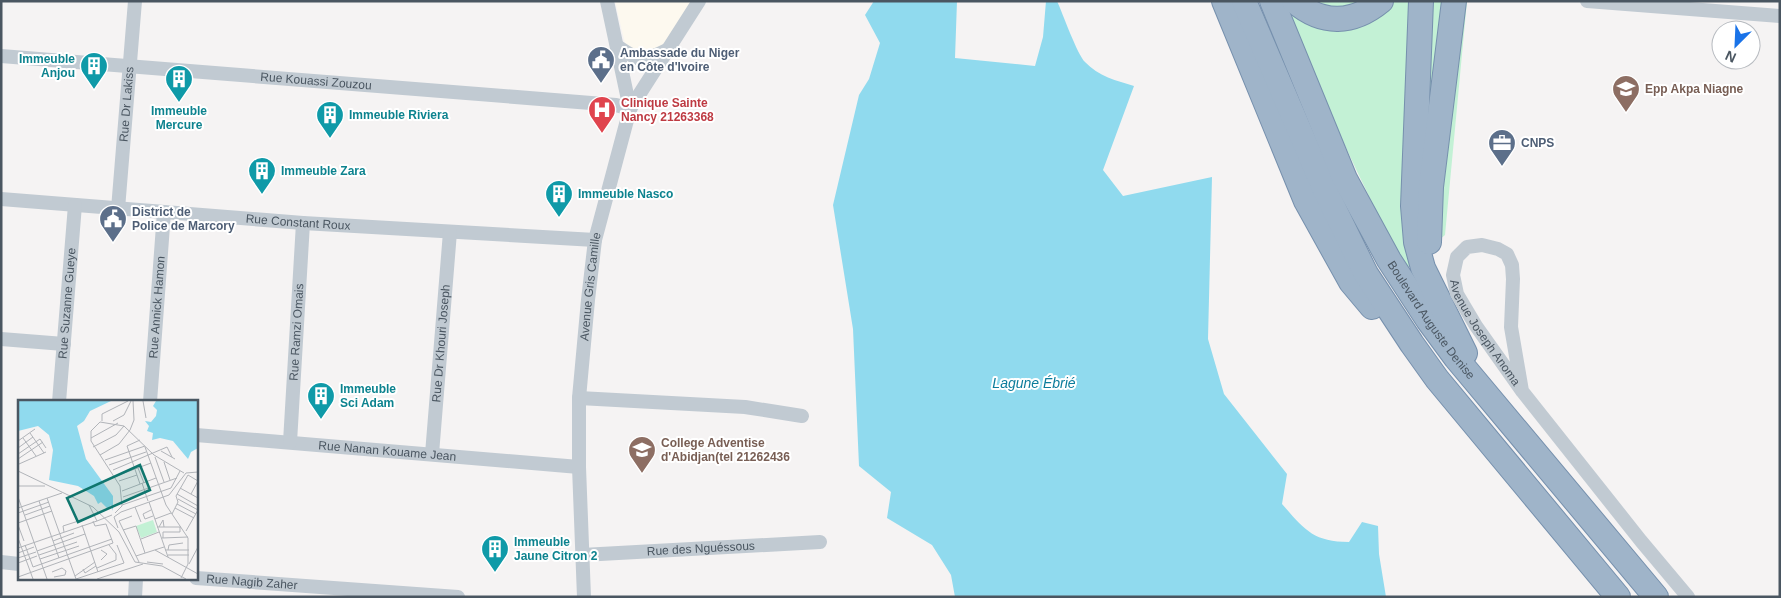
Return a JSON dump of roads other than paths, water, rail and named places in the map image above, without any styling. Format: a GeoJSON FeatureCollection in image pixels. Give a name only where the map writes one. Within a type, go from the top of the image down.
{"type":"FeatureCollection","features":[{"type":"Feature","properties":{"kind":"highway"},"geometry":{"type":"LineString","coordinates":[[1224,1],[1306,201],[1351,282],[1388,327],[1437,379],[1618,597]]}},
{"type":"Feature","properties":{"kind":"highway"},"geometry":{"type":"LineString","coordinates":[[1244,1],[1325,190],[1366,274],[1437,379]]}},
{"type":"Feature","properties":{"kind":"highway","name":"Boulevard Auguste Denise"},"geometry":{"type":"LineString","coordinates":[[1272,1],[1349,187],[1389,260],[1428,320],[1456,358],[1656,597]]}},
{"type":"Feature","properties":{"kind":"highway"},"geometry":{"type":"LineString","coordinates":[[1294,1],[1305,11],[1324,18],[1345,20],[1364,14],[1381,1]]}},
{"type":"Feature","properties":{"kind":"highway"},"geometry":{"type":"LineString","coordinates":[[1421,1],[1413,206],[1416,242],[1423,268],[1481,388]]}},
{"type":"Feature","properties":{"kind":"highway"},"geometry":{"type":"LineString","coordinates":[[1445,312],[1433,267],[1429,243],[1431,187],[1454,1]]}},
{"type":"Feature","properties":{"kind":"street","name":"Rue Dr Lakiss"},"geometry":{"type":"LineString","coordinates":[[118,209],[135,1]]}},
{"type":"Feature","properties":{"kind":"street"},"geometry":{"type":"LineString","coordinates":[[607,1],[630,110]]}},
{"type":"Feature","properties":{"kind":"street","name":"Avenue Gris Camille"},"geometry":{"type":"LineString","coordinates":[[584,597],[579,467],[579,398],[595,240],[630,110],[699,1]]}},
{"type":"Feature","properties":{"kind":"street"},"geometry":{"type":"LineString","coordinates":[[1587,1],[1780,16]]}},
{"type":"Feature","properties":{"kind":"street"},"geometry":{"type":"LineString","coordinates":[[617,46],[642,60],[668,50]]}},
{"type":"Feature","properties":{"kind":"street","name":"Rue Kouassi Zouzou"},"geometry":{"type":"LineString","coordinates":[[1,56],[606,104],[630,110]]}},
{"type":"Feature","properties":{"kind":"street","name":"Rue Constant Roux"},"geometry":{"type":"LineString","coordinates":[[1,199],[303,223],[595,240]]}},
{"type":"Feature","properties":{"kind":"street","name":"Rue Suzanne Gueye"},"geometry":{"type":"LineString","coordinates":[[60,400],[75,205]]}},
{"type":"Feature","properties":{"kind":"street","name":"Rue Annick Hamon"},"geometry":{"type":"LineString","coordinates":[[150,400],[164,212]]}},
{"type":"Feature","properties":{"kind":"street","name":"Rue Ramzi Omais"},"geometry":{"type":"LineString","coordinates":[[290,442],[303,223]]}},
{"type":"Feature","properties":{"kind":"street","name":"Rue Dr Khouri Joseph"},"geometry":{"type":"LineString","coordinates":[[432,454],[450,232]]}},
{"type":"Feature","properties":{"kind":"street","name":"Avenue Joseph Anoma"},"geometry":{"type":"LineString","coordinates":[[1522,391],[1511,327],[1512,265],[1507,254],[1498,249],[1482,245],[1467,248],[1457,257],[1453,275],[1457,294],[1476,326],[1522,391],[1641,542],[1688,597]]}},
{"type":"Feature","properties":{"kind":"street"},"geometry":{"type":"LineString","coordinates":[[1,339],[64,344]]}},
{"type":"Feature","properties":{"kind":"street"},"geometry":{"type":"LineString","coordinates":[[579,398],[744,407],[802,416]]}},
{"type":"Feature","properties":{"kind":"street","name":"Rue Nanan Kouame Jean"},"geometry":{"type":"LineString","coordinates":[[198,435],[579,467]]}},
{"type":"Feature","properties":{"kind":"street","name":"Rue des Nguéssous"},"geometry":{"type":"LineString","coordinates":[[582,555],[820,542]]}},
{"type":"Feature","properties":{"kind":"street"},"geometry":{"type":"LineString","coordinates":[[1,562],[18,564]]}},
{"type":"Feature","properties":{"kind":"street","name":"Rue Nagib Zaher"},"geometry":{"type":"LineString","coordinates":[[198,578],[458,597]]}},
{"type":"Feature","properties":{"kind":"street"},"geometry":{"type":"LineString","coordinates":[[134,597],[136,580]]}},
{"type":"Feature","properties":{"kind":"water","name":"Lagune Ébrié"},"geometry":{"type":"Polygon","coordinates":[[[874,1],[957,1],[955,58],[1035,66],[1043,37],[1046,1],[1057,1],[1074,43],[1085,62],[1090,67],[1114,80],[1134,86],[1103,170],[1123,196],[1212,177],[1208,339],[1224,394],[1287,474],[1282,504],[1303,527],[1326,540],[1349,542],[1362,522],[1378,526],[1379,554],[1386,597],[955,597],[951,575],[932,545],[887,518],[891,492],[859,466],[853,329],[833,205],[859,95],[869,79],[880,43],[865,15],[874,1]]]}},
{"type":"Feature","properties":{"kind":"place","name":"Ambassade du Niger en Côte d'Ivoire"},"geometry":{"type":"Point","coordinates":[601,84]}},
{"type":"Feature","properties":{"kind":"place","name":"Immeuble Anjou"},"geometry":{"type":"Point","coordinates":[94,90]}},
{"type":"Feature","properties":{"kind":"place","name":"Immeuble Mercure"},"geometry":{"type":"Point","coordinates":[179,103]}},
{"type":"Feature","properties":{"kind":"place","name":"Epp Akpa Niagne"},"geometry":{"type":"Point","coordinates":[1626,113]}},
{"type":"Feature","properties":{"kind":"place","name":"Clinique Sainte Nancy 21263368"},"geometry":{"type":"Point","coordinates":[602,134]}},
{"type":"Feature","properties":{"kind":"place","name":"Immeuble Riviera"},"geometry":{"type":"Point","coordinates":[330,139]}},
{"type":"Feature","properties":{"kind":"place","name":"CNPS"},"geometry":{"type":"Point","coordinates":[1502,167]}},
{"type":"Feature","properties":{"kind":"place","name":"Immeuble Zara"},"geometry":{"type":"Point","coordinates":[262,195]}},
{"type":"Feature","properties":{"kind":"place","name":"Immeuble Nasco"},"geometry":{"type":"Point","coordinates":[559,218]}},
{"type":"Feature","properties":{"kind":"place","name":"District de Police de Marcory"},"geometry":{"type":"Point","coordinates":[113,243]}},
{"type":"Feature","properties":{"kind":"place","name":"Immeuble Sci Adam"},"geometry":{"type":"Point","coordinates":[321,420]}},
{"type":"Feature","properties":{"kind":"place","name":"College Adventise d'Abidjan(tel 21262436"},"geometry":{"type":"Point","coordinates":[642,474]}},
{"type":"Feature","properties":{"kind":"place","name":"Immeuble Jaune Citron 2"},"geometry":{"type":"Point","coordinates":[495,573]}}]}
